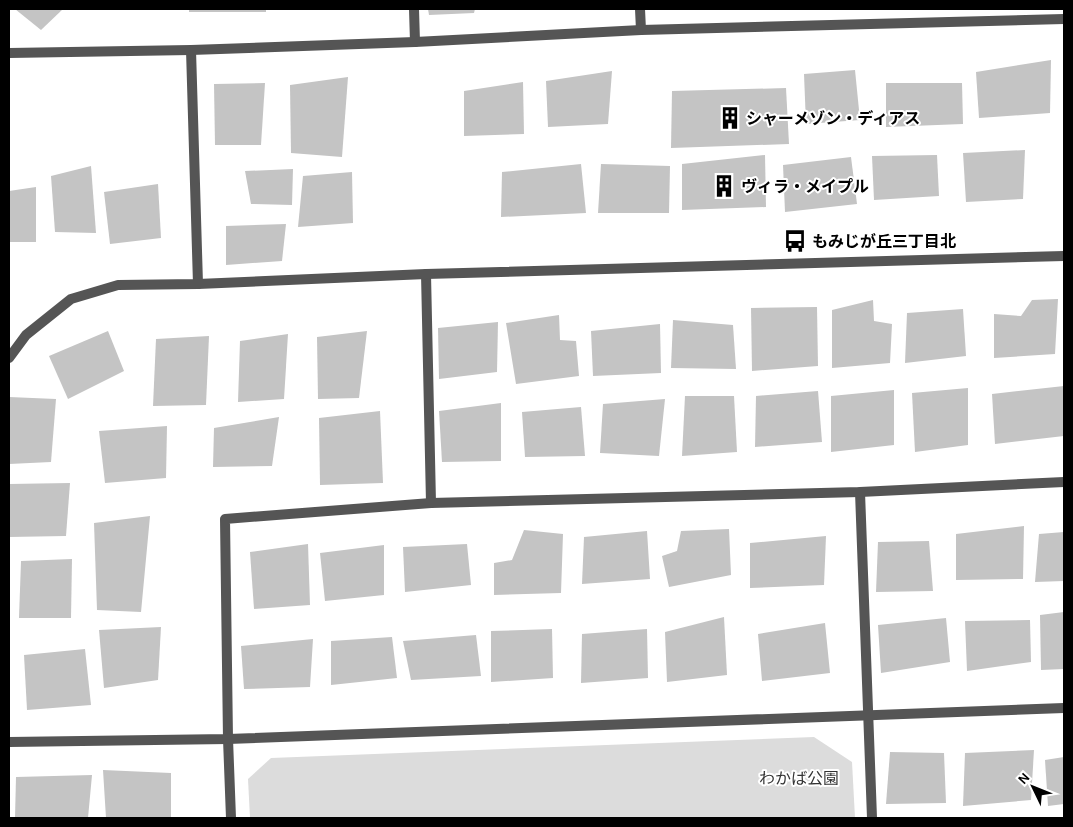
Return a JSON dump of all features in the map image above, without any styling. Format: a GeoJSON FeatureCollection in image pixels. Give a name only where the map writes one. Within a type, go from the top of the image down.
{"type":"FeatureCollection","features":[{"type":"Feature","properties":{"kind":"street"},"geometry":{"type":"LineString","coordinates":[[414,9],[415,42]]}},
{"type":"Feature","properties":{"kind":"street"},"geometry":{"type":"LineString","coordinates":[[640,9],[641,30]]}},
{"type":"Feature","properties":{"kind":"street"},"geometry":{"type":"LineString","coordinates":[[9,53],[191,50],[415,42],[641,30],[1064,19]]}},
{"type":"Feature","properties":{"kind":"street"},"geometry":{"type":"LineString","coordinates":[[191,50],[198,284]]}},
{"type":"Feature","properties":{"kind":"street"},"geometry":{"type":"LineString","coordinates":[[9,358],[26,335],[72,299],[118,285],[198,284],[426,274],[1064,256]]}},
{"type":"Feature","properties":{"kind":"street"},"geometry":{"type":"LineString","coordinates":[[426,274],[431,503]]}},
{"type":"Feature","properties":{"kind":"street"},"geometry":{"type":"LineString","coordinates":[[231,818],[225,519],[431,503],[860,492],[1064,482]]}},
{"type":"Feature","properties":{"kind":"street"},"geometry":{"type":"LineString","coordinates":[[860,492],[872,818]]}},
{"type":"Feature","properties":{"kind":"street"},"geometry":{"type":"LineString","coordinates":[[9,742],[228,739],[1064,708]]}},
{"type":"Feature","properties":{"kind":"green space","name":"わかば公園"},"geometry":{"type":"Polygon","coordinates":[[[814,737],[852,762],[855,818],[250,818],[248,779],[271,758],[814,737]]]}},
{"type":"Feature","properties":{"kind":"building"},"geometry":{"type":"Polygon","coordinates":[[[15,9],[63,9],[41,30],[15,9]]]}},
{"type":"Feature","properties":{"kind":"building"},"geometry":{"type":"Polygon","coordinates":[[[189,9],[266,9],[266,12],[189,12],[189,9]]]}},
{"type":"Feature","properties":{"kind":"building"},"geometry":{"type":"Polygon","coordinates":[[[428,9],[475,9],[474,13],[429,15],[428,9]]]}},
{"type":"Feature","properties":{"kind":"building"},"geometry":{"type":"Polygon","coordinates":[[[1051,60],[1050,113],[979,118],[976,72],[1051,60]]]}},
{"type":"Feature","properties":{"kind":"building"},"geometry":{"type":"Polygon","coordinates":[[[855,70],[860,120],[806,124],[804,74],[855,70]]]}},
{"type":"Feature","properties":{"kind":"building"},"geometry":{"type":"Polygon","coordinates":[[[612,71],[608,124],[548,127],[546,81],[612,71]]]}},
{"type":"Feature","properties":{"kind":"building"},"geometry":{"type":"Polygon","coordinates":[[[348,77],[342,157],[291,153],[290,85],[348,77]]]}},
{"type":"Feature","properties":{"kind":"building"},"geometry":{"type":"Polygon","coordinates":[[[523,82],[524,134],[464,136],[464,91],[523,82]]]}},
{"type":"Feature","properties":{"kind":"building"},"geometry":{"type":"Polygon","coordinates":[[[265,83],[261,145],[215,145],[214,84],[265,83]]]}},
{"type":"Feature","properties":{"kind":"building"},"geometry":{"type":"Polygon","coordinates":[[[886,83],[962,83],[963,124],[886,127],[886,83]]]}},
{"type":"Feature","properties":{"kind":"building","name":"シャーメゾン・ディアス"},"geometry":{"type":"Polygon","coordinates":[[[786,88],[789,144],[671,148],[672,91],[786,88]]]}},
{"type":"Feature","properties":{"kind":"building"},"geometry":{"type":"Polygon","coordinates":[[[1025,150],[1023,199],[966,202],[963,153],[1025,150]]]}},
{"type":"Feature","properties":{"kind":"building","name":"ヴィラ・メイプル"},"geometry":{"type":"Polygon","coordinates":[[[765,155],[766,207],[682,210],[682,164],[765,155]]]}},
{"type":"Feature","properties":{"kind":"building"},"geometry":{"type":"Polygon","coordinates":[[[937,155],[939,196],[874,200],[872,156],[937,155]]]}},
{"type":"Feature","properties":{"kind":"building"},"geometry":{"type":"Polygon","coordinates":[[[851,157],[857,204],[785,212],[783,165],[851,157]]]}},
{"type":"Feature","properties":{"kind":"building"},"geometry":{"type":"Polygon","coordinates":[[[581,164],[586,213],[501,217],[502,172],[581,164]]]}},
{"type":"Feature","properties":{"kind":"building"},"geometry":{"type":"Polygon","coordinates":[[[601,164],[670,166],[669,213],[598,213],[601,164]]]}},
{"type":"Feature","properties":{"kind":"building"},"geometry":{"type":"Polygon","coordinates":[[[91,166],[96,233],[55,232],[51,176],[91,166]]]}},
{"type":"Feature","properties":{"kind":"building"},"geometry":{"type":"Polygon","coordinates":[[[293,169],[292,205],[251,204],[245,171],[293,169]]]}},
{"type":"Feature","properties":{"kind":"building"},"geometry":{"type":"Polygon","coordinates":[[[352,172],[353,223],[298,227],[303,176],[352,172]]]}},
{"type":"Feature","properties":{"kind":"building"},"geometry":{"type":"Polygon","coordinates":[[[158,184],[161,238],[110,244],[104,192],[158,184]]]}},
{"type":"Feature","properties":{"kind":"building"},"geometry":{"type":"Polygon","coordinates":[[[36,187],[36,242],[9,242],[9,191],[36,187]]]}},
{"type":"Feature","properties":{"kind":"building"},"geometry":{"type":"Polygon","coordinates":[[[286,224],[282,261],[226,265],[226,226],[286,224]]]}},
{"type":"Feature","properties":{"kind":"building"},"geometry":{"type":"Polygon","coordinates":[[[1058,299],[1055,354],[994,358],[994,314],[1021,316],[1032,300],[1058,299]]]}},
{"type":"Feature","properties":{"kind":"building"},"geometry":{"type":"Polygon","coordinates":[[[873,300],[874,321],[892,324],[890,363],[832,368],[832,310],[873,300]]]}},
{"type":"Feature","properties":{"kind":"building"},"geometry":{"type":"Polygon","coordinates":[[[817,307],[818,366],[752,371],[751,308],[817,307]]]}},
{"type":"Feature","properties":{"kind":"building"},"geometry":{"type":"Polygon","coordinates":[[[963,309],[966,356],[905,363],[907,313],[963,309]]]}},
{"type":"Feature","properties":{"kind":"building"},"geometry":{"type":"Polygon","coordinates":[[[559,315],[560,340],[576,341],[579,376],[516,384],[506,323],[559,315]]]}},
{"type":"Feature","properties":{"kind":"building"},"geometry":{"type":"Polygon","coordinates":[[[673,320],[733,325],[736,369],[671,368],[673,320]]]}},
{"type":"Feature","properties":{"kind":"building"},"geometry":{"type":"Polygon","coordinates":[[[498,322],[497,372],[439,379],[438,328],[498,322]]]}},
{"type":"Feature","properties":{"kind":"building"},"geometry":{"type":"Polygon","coordinates":[[[660,324],[661,373],[593,376],[591,331],[660,324]]]}},
{"type":"Feature","properties":{"kind":"building"},"geometry":{"type":"Polygon","coordinates":[[[108,331],[124,371],[68,399],[49,356],[108,331]]]}},
{"type":"Feature","properties":{"kind":"building"},"geometry":{"type":"Polygon","coordinates":[[[367,331],[359,398],[318,399],[317,337],[367,331]]]}},
{"type":"Feature","properties":{"kind":"building"},"geometry":{"type":"Polygon","coordinates":[[[288,334],[284,399],[238,402],[240,341],[288,334]]]}},
{"type":"Feature","properties":{"kind":"building"},"geometry":{"type":"Polygon","coordinates":[[[209,336],[206,405],[153,406],[156,339],[209,336]]]}},
{"type":"Feature","properties":{"kind":"building"},"geometry":{"type":"Polygon","coordinates":[[[1064,386],[1064,436],[995,444],[992,394],[1064,386]]]}},
{"type":"Feature","properties":{"kind":"building"},"geometry":{"type":"Polygon","coordinates":[[[968,388],[968,445],[915,452],[912,393],[968,388]]]}},
{"type":"Feature","properties":{"kind":"building"},"geometry":{"type":"Polygon","coordinates":[[[894,390],[894,445],[831,452],[831,396],[894,390]]]}},
{"type":"Feature","properties":{"kind":"building"},"geometry":{"type":"Polygon","coordinates":[[[818,391],[822,442],[755,447],[756,396],[818,391]]]}},
{"type":"Feature","properties":{"kind":"building"},"geometry":{"type":"Polygon","coordinates":[[[685,396],[734,396],[737,452],[682,456],[685,396]]]}},
{"type":"Feature","properties":{"kind":"building"},"geometry":{"type":"Polygon","coordinates":[[[9,397],[56,399],[51,462],[9,464],[9,397]]]}},
{"type":"Feature","properties":{"kind":"building"},"geometry":{"type":"Polygon","coordinates":[[[665,399],[659,456],[600,453],[603,404],[665,399]]]}},
{"type":"Feature","properties":{"kind":"building"},"geometry":{"type":"Polygon","coordinates":[[[501,403],[501,461],[442,462],[439,411],[501,403]]]}},
{"type":"Feature","properties":{"kind":"building"},"geometry":{"type":"Polygon","coordinates":[[[581,407],[585,456],[525,457],[522,412],[581,407]]]}},
{"type":"Feature","properties":{"kind":"building"},"geometry":{"type":"Polygon","coordinates":[[[380,411],[383,483],[320,485],[319,418],[380,411]]]}},
{"type":"Feature","properties":{"kind":"building"},"geometry":{"type":"Polygon","coordinates":[[[279,417],[272,466],[213,467],[214,428],[279,417]]]}},
{"type":"Feature","properties":{"kind":"building"},"geometry":{"type":"Polygon","coordinates":[[[167,426],[166,478],[105,483],[99,431],[167,426]]]}},
{"type":"Feature","properties":{"kind":"building"},"geometry":{"type":"Polygon","coordinates":[[[70,483],[66,536],[9,537],[9,484],[70,483]]]}},
{"type":"Feature","properties":{"kind":"building"},"geometry":{"type":"Polygon","coordinates":[[[150,516],[141,612],[97,610],[94,523],[150,516]]]}},
{"type":"Feature","properties":{"kind":"building"},"geometry":{"type":"Polygon","coordinates":[[[1024,526],[1023,579],[956,580],[956,534],[1024,526]]]}},
{"type":"Feature","properties":{"kind":"building"},"geometry":{"type":"Polygon","coordinates":[[[729,529],[731,575],[669,587],[662,556],[677,551],[681,531],[729,529]]]}},
{"type":"Feature","properties":{"kind":"building"},"geometry":{"type":"Polygon","coordinates":[[[524,530],[563,534],[561,593],[494,595],[494,563],[512,560],[524,530]]]}},
{"type":"Feature","properties":{"kind":"building"},"geometry":{"type":"Polygon","coordinates":[[[647,531],[650,579],[582,584],[584,537],[647,531]]]}},
{"type":"Feature","properties":{"kind":"building"},"geometry":{"type":"Polygon","coordinates":[[[1064,532],[1064,581],[1035,582],[1039,534],[1064,532]]]}},
{"type":"Feature","properties":{"kind":"building"},"geometry":{"type":"Polygon","coordinates":[[[826,536],[824,585],[750,588],[750,543],[826,536]]]}},
{"type":"Feature","properties":{"kind":"building"},"geometry":{"type":"Polygon","coordinates":[[[929,541],[933,591],[876,592],[878,542],[929,541]]]}},
{"type":"Feature","properties":{"kind":"building"},"geometry":{"type":"Polygon","coordinates":[[[308,544],[310,605],[254,609],[250,552],[308,544]]]}},
{"type":"Feature","properties":{"kind":"building"},"geometry":{"type":"Polygon","coordinates":[[[467,544],[471,585],[405,592],[403,547],[467,544]]]}},
{"type":"Feature","properties":{"kind":"building"},"geometry":{"type":"Polygon","coordinates":[[[384,545],[384,595],[325,601],[320,553],[384,545]]]}},
{"type":"Feature","properties":{"kind":"building"},"geometry":{"type":"Polygon","coordinates":[[[72,559],[71,618],[19,618],[21,561],[72,559]]]}},
{"type":"Feature","properties":{"kind":"building"},"geometry":{"type":"Polygon","coordinates":[[[1064,612],[1064,669],[1041,670],[1040,615],[1064,612]]]}},
{"type":"Feature","properties":{"kind":"building"},"geometry":{"type":"Polygon","coordinates":[[[724,617],[727,675],[667,682],[665,632],[724,617]]]}},
{"type":"Feature","properties":{"kind":"building"},"geometry":{"type":"Polygon","coordinates":[[[946,618],[950,662],[881,673],[878,625],[946,618]]]}},
{"type":"Feature","properties":{"kind":"building"},"geometry":{"type":"Polygon","coordinates":[[[1030,620],[1031,662],[967,671],[965,621],[1030,620]]]}},
{"type":"Feature","properties":{"kind":"building"},"geometry":{"type":"Polygon","coordinates":[[[825,623],[830,673],[762,681],[758,634],[825,623]]]}},
{"type":"Feature","properties":{"kind":"building"},"geometry":{"type":"Polygon","coordinates":[[[161,627],[158,680],[104,688],[99,630],[161,627]]]}},
{"type":"Feature","properties":{"kind":"building"},"geometry":{"type":"Polygon","coordinates":[[[552,629],[553,678],[491,682],[491,631],[552,629]]]}},
{"type":"Feature","properties":{"kind":"building"},"geometry":{"type":"Polygon","coordinates":[[[647,629],[648,678],[581,683],[582,634],[647,629]]]}},
{"type":"Feature","properties":{"kind":"building"},"geometry":{"type":"Polygon","coordinates":[[[476,635],[481,676],[411,680],[403,641],[476,635]]]}},
{"type":"Feature","properties":{"kind":"building"},"geometry":{"type":"Polygon","coordinates":[[[392,637],[397,678],[331,685],[331,641],[392,637]]]}},
{"type":"Feature","properties":{"kind":"building"},"geometry":{"type":"Polygon","coordinates":[[[313,639],[310,687],[244,689],[241,646],[313,639]]]}},
{"type":"Feature","properties":{"kind":"building"},"geometry":{"type":"Polygon","coordinates":[[[85,649],[91,705],[27,710],[24,655],[85,649]]]}},
{"type":"Feature","properties":{"kind":"building"},"geometry":{"type":"Polygon","coordinates":[[[1034,750],[1031,800],[963,806],[965,753],[1034,750]]]}},
{"type":"Feature","properties":{"kind":"building"},"geometry":{"type":"Polygon","coordinates":[[[890,752],[944,753],[946,803],[886,804],[890,752]]]}},
{"type":"Feature","properties":{"kind":"building"},"geometry":{"type":"Polygon","coordinates":[[[1064,757],[1064,804],[1048,806],[1045,760],[1064,757]]]}},
{"type":"Feature","properties":{"kind":"building"},"geometry":{"type":"Polygon","coordinates":[[[103,770],[171,773],[171,818],[106,818],[103,770]]]}},
{"type":"Feature","properties":{"kind":"building"},"geometry":{"type":"Polygon","coordinates":[[[92,775],[88,818],[15,818],[16,777],[92,775]]]}},
{"type":"Feature","properties":{"kind":"place","name":"シャーメゾン・ディアス"},"geometry":{"type":"Point","coordinates":[730,118]}},
{"type":"Feature","properties":{"kind":"place","name":"ヴィラ・メイプル"},"geometry":{"type":"Point","coordinates":[724,186]}},
{"type":"Feature","properties":{"kind":"place","name":"もみじが丘三丁目北"},"geometry":{"type":"Point","coordinates":[795,241]}}]}
